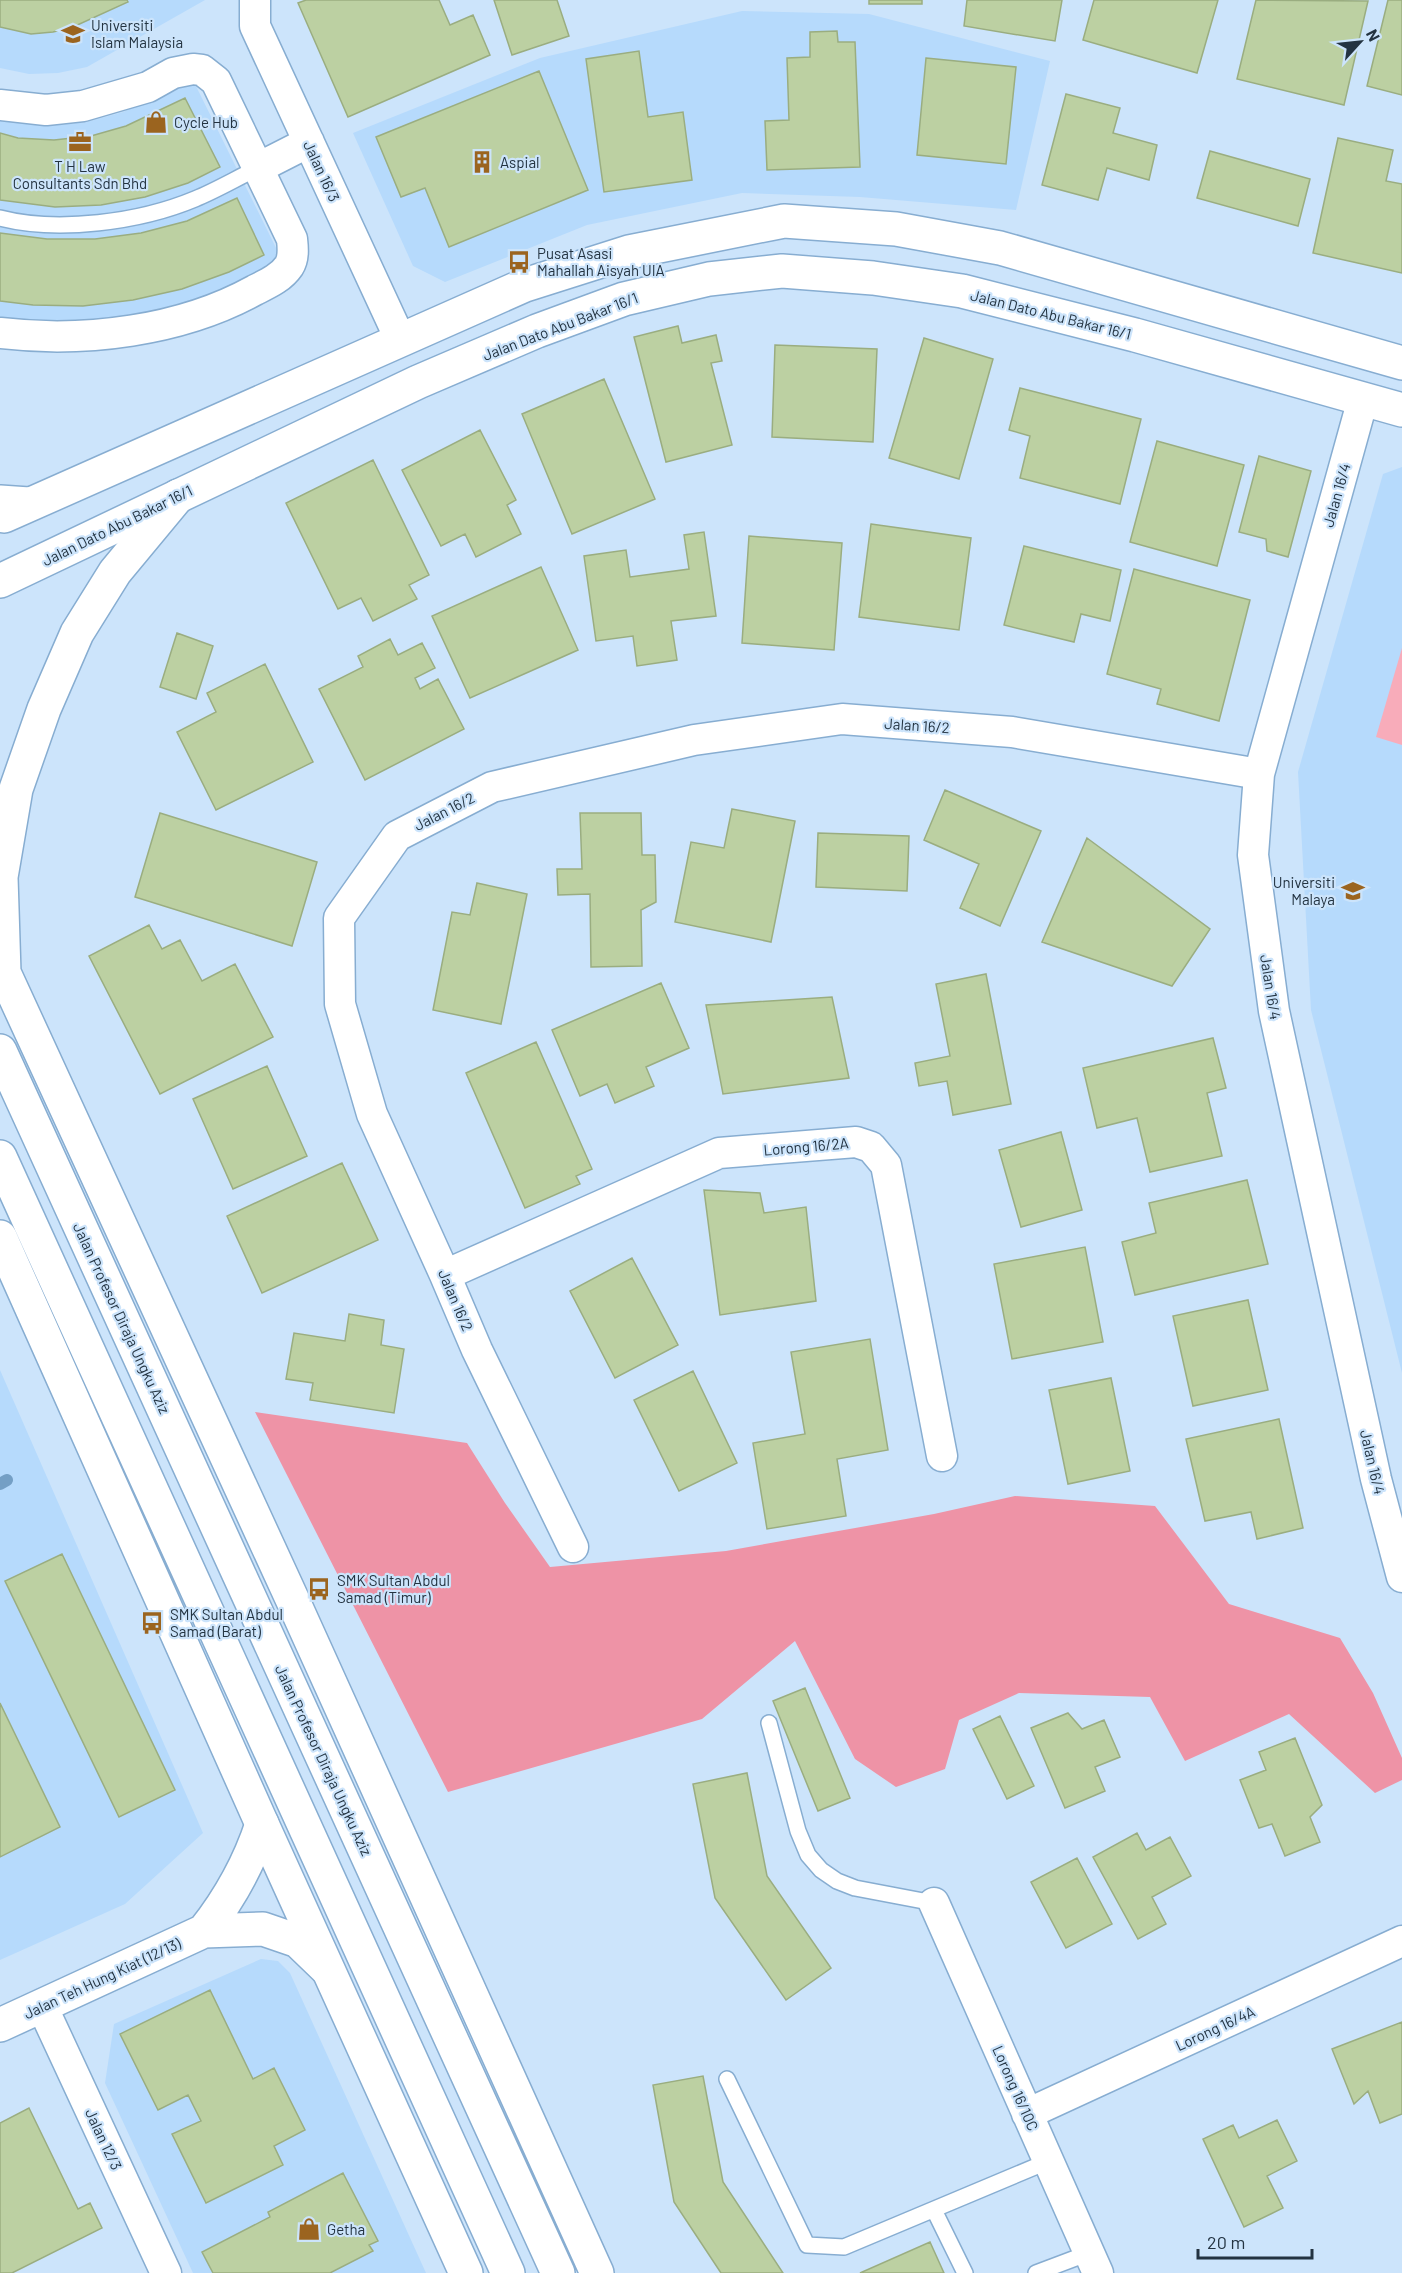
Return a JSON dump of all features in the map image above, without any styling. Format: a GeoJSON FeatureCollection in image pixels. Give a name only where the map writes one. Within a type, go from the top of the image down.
{"type":"FeatureCollection","features":[{"type":"Feature","properties":{"kind":"main road"},"geometry":{"type":"LineString","coordinates":[[0,518],[15,503],[525,285],[629,252],[784,221],[896,229],[1000,248],[1402,363]]}},
{"type":"Feature","properties":{"kind":"main road","name":"Jalan Dato Abu Bakar 16/1"},"geometry":{"type":"LineString","coordinates":[[0,581],[418,382],[548,327],[634,297],[709,279],[782,271],[873,278],[962,291],[1135,335],[1402,410]]}},
{"type":"Feature","properties":{"kind":"main road"},"geometry":{"type":"LineString","coordinates":[[178,496],[115,572],[77,633],[44,709],[16,789],[1,877],[2,969],[294,1603],[597,2273]]}},
{"type":"Feature","properties":{"kind":"main road","name":"Jalan Profesor Diraja Ungku Aziz"},"geometry":{"type":"LineString","coordinates":[[0,1051],[558,2273]]}},
{"type":"Feature","properties":{"kind":"main road"},"geometry":{"type":"LineString","coordinates":[[0,1157],[508,2273]]}},
{"type":"Feature","properties":{"kind":"main road"},"geometry":{"type":"LineString","coordinates":[[0,1237],[326,1968],[466,2273]]}},
{"type":"Feature","properties":{"kind":"main road","name":"Jalan Teh Hung Kiat (12/13)"},"geometry":{"type":"LineString","coordinates":[[204,1931],[220,1911],[251,1858],[262,1824]]}},
{"type":"Feature","properties":{"kind":"main road","name":"Jalan Teh Hung Kiat (12/13)"},"geometry":{"type":"LineString","coordinates":[[0,2025],[204,1931],[263,1929],[298,1941],[326,1968]]}},
{"type":"Feature","properties":{"kind":"street","name":"Jalan 16/3"},"geometry":{"type":"LineString","coordinates":[[255,0],[255,26],[400,339]]}},
{"type":"Feature","properties":{"kind":"street"},"geometry":{"type":"LineString","coordinates":[[0,105],[46,110],[83,106],[148,87],[173,73],[193,69],[202,70],[216,81],[292,239],[293,255],[289,266],[276,278],[243,297],[190,317],[139,329],[86,335],[31,337],[0,333]]}},
{"type":"Feature","properties":{"kind":"street"},"geometry":{"type":"LineString","coordinates":[[258,168],[309,142]]}},
{"type":"Feature","properties":{"kind":"street","name":"Jalan 16/4"},"geometry":{"type":"LineString","coordinates":[[1363,399],[1259,774],[1253,855],[1274,1011],[1373,1468],[1402,1577]]}},
{"type":"Feature","properties":{"kind":"street","name":"Jalan 16/2"},"geometry":{"type":"LineString","coordinates":[[573,1547],[477,1350],[372,1114],[340,1004],[339,918],[397,836],[492,787],[694,740],[842,719],[1012,732],[1259,774]]}},
{"type":"Feature","properties":{"kind":"street","name":"Lorong 16/2A"},"geometry":{"type":"LineString","coordinates":[[445,1275],[719,1153],[856,1142],[871,1147],[886,1165],[942,1456]]}},
{"type":"Feature","properties":{"kind":"street","name":"Lorong 16/10C"},"geometry":{"type":"LineString","coordinates":[[934,1903],[1093,2263]]}},
{"type":"Feature","properties":{"kind":"street","name":"Lorong 16/4A"},"geometry":{"type":"LineString","coordinates":[[1027,2114],[1402,1941]]}},
{"type":"Feature","properties":{"kind":"street","name":"Jalan 12/3"},"geometry":{"type":"LineString","coordinates":[[42,2006],[166,2273]]}},
{"type":"Feature","properties":{"kind":"lane"},"geometry":{"type":"LineString","coordinates":[[0,218],[56,224],[101,223],[151,214],[195,199],[258,168]]}},
{"type":"Feature","properties":{"kind":"lane"},"geometry":{"type":"LineString","coordinates":[[769,1723],[798,1831],[808,1854],[821,1870],[837,1881],[855,1888],[934,1903]]}},
{"type":"Feature","properties":{"kind":"lane"},"geometry":{"type":"LineString","coordinates":[[727,2079],[807,2246],[844,2247],[1048,2162]]}},
{"type":"Feature","properties":{"kind":"lane"},"geometry":{"type":"LineString","coordinates":[[934,2210],[965,2273]]}},
{"type":"Feature","properties":{"kind":"lane"},"geometry":{"type":"LineString","coordinates":[[1036,2273],[1093,2263]]}},
{"type":"Feature","properties":{"kind":"shaded area","name":"Universiti Islam Malaysia"},"geometry":{"type":"Polygon","coordinates":[[[0,0],[205,0],[87,67],[58,73],[29,74],[0,68],[0,0]]]}},
{"type":"Feature","properties":{"kind":"shaded area"},"geometry":{"type":"Polygon","coordinates":[[[742,11],[869,14],[1050,61],[1016,210],[860,197],[742,193],[587,225],[445,282],[413,266],[353,133],[540,58],[742,11]]]}},
{"type":"Feature","properties":{"kind":"shaded area"},"geometry":{"type":"Polygon","coordinates":[[[193,80],[282,260],[233,286],[135,315],[84,323],[32,322],[0,317],[0,119],[48,126],[87,122],[123,112],[193,80]]]}},
{"type":"Feature","properties":{"kind":"shaded area","name":"Universiti Malaya"},"geometry":{"type":"Polygon","coordinates":[[[1402,467],[1402,1373],[1311,1010],[1298,772],[1383,474],[1402,467]]]}},
{"type":"Feature","properties":{"kind":"shaded area"},"geometry":{"type":"Polygon","coordinates":[[[1402,648],[1402,745],[1376,737],[1402,648]]]}},
{"type":"Feature","properties":{"kind":"shaded area"},"geometry":{"type":"Polygon","coordinates":[[[0,1370],[203,1833],[125,1904],[0,1960],[0,1370]]]}},
{"type":"Feature","properties":{"kind":"shaded area"},"geometry":{"type":"Polygon","coordinates":[[[255,1412],[467,1443],[550,1567],[726,1551],[934,1514],[1015,1496],[1155,1506],[1229,1604],[1340,1638],[1373,1693],[1402,1758],[1402,1780],[1375,1793],[1289,1714],[1185,1761],[1150,1697],[1019,1693],[959,1720],[945,1769],[896,1787],[855,1759],[795,1641],[702,1719],[448,1792],[255,1412]]]}},
{"type":"Feature","properties":{"kind":"shaded area"},"geometry":{"type":"Polygon","coordinates":[[[261,1959],[278,1961],[290,1973],[426,2273],[193,2273],[105,2083],[114,2024],[261,1959]]]}},
{"type":"Feature","properties":{"kind":"building"},"geometry":{"type":"Polygon","coordinates":[[[0,0],[127,0],[128,2],[73,27],[31,34],[0,27],[0,0]]]}},
{"type":"Feature","properties":{"kind":"building"},"geometry":{"type":"Polygon","coordinates":[[[306,0],[439,0],[450,25],[473,15],[490,55],[348,117],[298,3],[306,0]]]}},
{"type":"Feature","properties":{"kind":"building"},"geometry":{"type":"Polygon","coordinates":[[[494,0],[557,0],[569,36],[512,55],[494,0]]]}},
{"type":"Feature","properties":{"kind":"building"},"geometry":{"type":"Polygon","coordinates":[[[869,0],[922,0],[922,4],[869,4],[869,0]]]}},
{"type":"Feature","properties":{"kind":"building"},"geometry":{"type":"Polygon","coordinates":[[[967,0],[1062,0],[1055,41],[964,26],[967,0]]]}},
{"type":"Feature","properties":{"kind":"building"},"geometry":{"type":"Polygon","coordinates":[[[1094,0],[1218,0],[1197,73],[1083,40],[1094,0]]]}},
{"type":"Feature","properties":{"kind":"building"},"geometry":{"type":"Polygon","coordinates":[[[1256,0],[1368,1],[1344,105],[1237,79],[1256,0]]]}},
{"type":"Feature","properties":{"kind":"building"},"geometry":{"type":"Polygon","coordinates":[[[1388,0],[1402,0],[1402,95],[1367,86],[1388,0]]]}},
{"type":"Feature","properties":{"kind":"building"},"geometry":{"type":"Polygon","coordinates":[[[837,31],[838,42],[855,42],[860,167],[767,170],[765,121],[789,120],[787,58],[810,57],[810,32],[837,31]]]}},
{"type":"Feature","properties":{"kind":"building"},"geometry":{"type":"Polygon","coordinates":[[[639,51],[648,117],[683,112],[692,180],[604,192],[586,59],[639,51]]]}},
{"type":"Feature","properties":{"kind":"building"},"geometry":{"type":"Polygon","coordinates":[[[926,58],[1016,67],[1006,164],[917,155],[926,58]]]}},
{"type":"Feature","properties":{"kind":"building","name":"Aspial"},"geometry":{"type":"Polygon","coordinates":[[[539,71],[588,190],[449,247],[425,188],[401,197],[376,137],[539,71]]]}},
{"type":"Feature","properties":{"kind":"building"},"geometry":{"type":"Polygon","coordinates":[[[1066,94],[1120,108],[1113,133],[1157,145],[1149,180],[1107,168],[1098,200],[1042,185],[1066,94]]]}},
{"type":"Feature","properties":{"kind":"building"},"geometry":{"type":"Polygon","coordinates":[[[185,98],[220,167],[188,183],[145,197],[101,205],[55,207],[0,200],[0,133],[18,138],[54,140],[91,136],[126,126],[185,98]]]}},
{"type":"Feature","properties":{"kind":"building"},"geometry":{"type":"Polygon","coordinates":[[[1338,138],[1393,150],[1386,181],[1402,184],[1402,273],[1313,253],[1338,138]]]}},
{"type":"Feature","properties":{"kind":"building"},"geometry":{"type":"Polygon","coordinates":[[[1210,151],[1310,179],[1298,226],[1197,198],[1210,151]]]}},
{"type":"Feature","properties":{"kind":"building"},"geometry":{"type":"Polygon","coordinates":[[[237,198],[264,255],[229,272],[182,289],[133,300],[83,306],[33,305],[0,301],[0,233],[47,239],[95,239],[141,233],[187,221],[237,198]]]}},
{"type":"Feature","properties":{"kind":"building"},"geometry":{"type":"Polygon","coordinates":[[[678,326],[682,343],[716,335],[722,361],[711,363],[732,445],[666,462],[634,337],[678,326]]]}},
{"type":"Feature","properties":{"kind":"building"},"geometry":{"type":"Polygon","coordinates":[[[924,338],[993,359],[959,479],[889,458],[924,338]]]}},
{"type":"Feature","properties":{"kind":"building"},"geometry":{"type":"Polygon","coordinates":[[[775,345],[877,349],[873,442],[772,437],[775,345]]]}},
{"type":"Feature","properties":{"kind":"building"},"geometry":{"type":"Polygon","coordinates":[[[604,379],[655,499],[572,534],[522,414],[604,379]]]}},
{"type":"Feature","properties":{"kind":"building"},"geometry":{"type":"Polygon","coordinates":[[[1020,388],[1141,419],[1120,504],[1020,478],[1030,436],[1009,430],[1020,388]]]}},
{"type":"Feature","properties":{"kind":"building"},"geometry":{"type":"Polygon","coordinates":[[[480,430],[516,500],[507,505],[521,534],[476,557],[465,534],[441,546],[402,470],[480,430]]]}},
{"type":"Feature","properties":{"kind":"building"},"geometry":{"type":"Polygon","coordinates":[[[1157,441],[1244,465],[1217,566],[1130,542],[1157,441]]]}},
{"type":"Feature","properties":{"kind":"building"},"geometry":{"type":"Polygon","coordinates":[[[1259,456],[1311,471],[1288,557],[1267,551],[1266,539],[1239,532],[1259,456]]]}},
{"type":"Feature","properties":{"kind":"building"},"geometry":{"type":"Polygon","coordinates":[[[373,460],[429,575],[409,585],[417,599],[373,621],[361,598],[338,609],[286,503],[373,460]]]}},
{"type":"Feature","properties":{"kind":"building"},"geometry":{"type":"Polygon","coordinates":[[[871,524],[971,538],[959,630],[859,617],[871,524]]]}},
{"type":"Feature","properties":{"kind":"building"},"geometry":{"type":"Polygon","coordinates":[[[704,532],[716,616],[671,621],[677,660],[637,666],[633,636],[596,641],[584,556],[626,550],[630,577],[689,569],[684,535],[704,532]]]}},
{"type":"Feature","properties":{"kind":"building"},"geometry":{"type":"Polygon","coordinates":[[[749,536],[842,543],[834,650],[742,643],[749,536]]]}},
{"type":"Feature","properties":{"kind":"building"},"geometry":{"type":"Polygon","coordinates":[[[1024,546],[1121,570],[1110,621],[1081,614],[1074,642],[1004,625],[1024,546]]]}},
{"type":"Feature","properties":{"kind":"building"},"geometry":{"type":"Polygon","coordinates":[[[541,567],[578,650],[470,698],[432,616],[541,567]]]}},
{"type":"Feature","properties":{"kind":"building"},"geometry":{"type":"Polygon","coordinates":[[[1134,569],[1250,600],[1219,721],[1157,704],[1161,689],[1107,674],[1134,569]]]}},
{"type":"Feature","properties":{"kind":"building"},"geometry":{"type":"Polygon","coordinates":[[[177,633],[213,646],[196,699],[160,687],[177,633]]]}},
{"type":"Feature","properties":{"kind":"building"},"geometry":{"type":"Polygon","coordinates":[[[390,639],[398,655],[422,643],[435,668],[415,678],[420,689],[438,679],[464,729],[365,780],[319,689],[363,667],[358,656],[390,639]]]}},
{"type":"Feature","properties":{"kind":"building"},"geometry":{"type":"Polygon","coordinates":[[[265,664],[313,762],[216,810],[177,732],[216,712],[207,693],[265,664]]]}},
{"type":"Feature","properties":{"kind":"building"},"geometry":{"type":"Polygon","coordinates":[[[945,790],[1041,831],[1000,926],[960,908],[979,864],[924,840],[945,790]]]}},
{"type":"Feature","properties":{"kind":"building"},"geometry":{"type":"Polygon","coordinates":[[[732,809],[795,821],[771,942],[675,922],[691,842],[724,848],[732,809]]]}},
{"type":"Feature","properties":{"kind":"building"},"geometry":{"type":"Polygon","coordinates":[[[160,813],[317,862],[292,946],[135,897],[160,813]]]}},
{"type":"Feature","properties":{"kind":"building"},"geometry":{"type":"Polygon","coordinates":[[[580,813],[641,813],[642,855],[655,855],[656,902],[641,910],[642,966],[591,967],[590,894],[558,895],[557,869],[582,869],[580,813]]]}},
{"type":"Feature","properties":{"kind":"building"},"geometry":{"type":"Polygon","coordinates":[[[818,833],[909,836],[907,891],[816,887],[818,833]]]}},
{"type":"Feature","properties":{"kind":"building"},"geometry":{"type":"Polygon","coordinates":[[[1087,838],[1210,929],[1172,986],[1042,942],[1087,838]]]}},
{"type":"Feature","properties":{"kind":"building"},"geometry":{"type":"Polygon","coordinates":[[[477,883],[527,894],[501,1024],[433,1010],[452,912],[470,915],[477,883]]]}},
{"type":"Feature","properties":{"kind":"building"},"geometry":{"type":"Polygon","coordinates":[[[149,925],[162,949],[180,940],[202,981],[235,964],[273,1037],[160,1094],[89,956],[149,925]]]}},
{"type":"Feature","properties":{"kind":"building"},"geometry":{"type":"Polygon","coordinates":[[[986,974],[1011,1104],[953,1115],[947,1081],[919,1086],[915,1063],[950,1056],[936,984],[986,974]]]}},
{"type":"Feature","properties":{"kind":"building"},"geometry":{"type":"Polygon","coordinates":[[[661,983],[689,1048],[646,1067],[654,1086],[615,1103],[607,1084],[580,1096],[552,1030],[661,983]]]}},
{"type":"Feature","properties":{"kind":"building"},"geometry":{"type":"Polygon","coordinates":[[[832,997],[849,1078],[723,1094],[706,1005],[832,997]]]}},
{"type":"Feature","properties":{"kind":"building"},"geometry":{"type":"Polygon","coordinates":[[[1213,1038],[1226,1088],[1207,1093],[1222,1156],[1150,1172],[1137,1118],[1097,1128],[1083,1068],[1213,1038]]]}},
{"type":"Feature","properties":{"kind":"building"},"geometry":{"type":"Polygon","coordinates":[[[536,1042],[592,1169],[576,1176],[580,1184],[525,1208],[466,1073],[536,1042]]]}},
{"type":"Feature","properties":{"kind":"building"},"geometry":{"type":"Polygon","coordinates":[[[267,1066],[307,1156],[233,1189],[193,1099],[267,1066]]]}},
{"type":"Feature","properties":{"kind":"building"},"geometry":{"type":"Polygon","coordinates":[[[1061,1132],[1082,1210],[1021,1227],[999,1150],[1061,1132]]]}},
{"type":"Feature","properties":{"kind":"building"},"geometry":{"type":"Polygon","coordinates":[[[342,1163],[378,1240],[262,1293],[227,1216],[342,1163]]]}},
{"type":"Feature","properties":{"kind":"building"},"geometry":{"type":"Polygon","coordinates":[[[1247,1180],[1268,1264],[1135,1295],[1122,1242],[1156,1233],[1149,1203],[1247,1180]]]}},
{"type":"Feature","properties":{"kind":"building"},"geometry":{"type":"Polygon","coordinates":[[[704,1190],[760,1193],[764,1213],[806,1207],[816,1301],[720,1315],[704,1190]]]}},
{"type":"Feature","properties":{"kind":"building"},"geometry":{"type":"Polygon","coordinates":[[[1085,1247],[1103,1342],[1012,1359],[994,1264],[1085,1247]]]}},
{"type":"Feature","properties":{"kind":"building"},"geometry":{"type":"Polygon","coordinates":[[[632,1258],[678,1345],[615,1378],[570,1291],[632,1258]]]}},
{"type":"Feature","properties":{"kind":"building"},"geometry":{"type":"Polygon","coordinates":[[[1248,1300],[1268,1390],[1193,1406],[1173,1316],[1248,1300]]]}},
{"type":"Feature","properties":{"kind":"building"},"geometry":{"type":"Polygon","coordinates":[[[349,1314],[384,1320],[381,1345],[404,1349],[394,1413],[310,1400],[313,1383],[286,1379],[294,1333],[345,1341],[349,1314]]]}},
{"type":"Feature","properties":{"kind":"building"},"geometry":{"type":"Polygon","coordinates":[[[870,1339],[888,1450],[837,1459],[846,1516],[767,1529],[753,1443],[805,1434],[791,1352],[870,1339]]]}},
{"type":"Feature","properties":{"kind":"building"},"geometry":{"type":"Polygon","coordinates":[[[693,1371],[737,1463],[679,1491],[634,1400],[693,1371]]]}},
{"type":"Feature","properties":{"kind":"building"},"geometry":{"type":"Polygon","coordinates":[[[1111,1378],[1130,1471],[1068,1484],[1049,1390],[1111,1378]]]}},
{"type":"Feature","properties":{"kind":"building"},"geometry":{"type":"Polygon","coordinates":[[[1279,1419],[1303,1528],[1257,1539],[1251,1512],[1205,1521],[1186,1439],[1279,1419]]]}},
{"type":"Feature","properties":{"kind":"building"},"geometry":{"type":"Polygon","coordinates":[[[62,1554],[175,1790],[119,1817],[5,1581],[62,1554]]]}},
{"type":"Feature","properties":{"kind":"building"},"geometry":{"type":"Polygon","coordinates":[[[805,1688],[850,1798],[818,1811],[773,1701],[805,1688]]]}},
{"type":"Feature","properties":{"kind":"building"},"geometry":{"type":"Polygon","coordinates":[[[0,1703],[60,1827],[0,1857],[0,1703]]]}},
{"type":"Feature","properties":{"kind":"building"},"geometry":{"type":"Polygon","coordinates":[[[1068,1713],[1082,1729],[1104,1720],[1120,1757],[1095,1767],[1105,1791],[1065,1808],[1031,1728],[1068,1713]]]}},
{"type":"Feature","properties":{"kind":"building"},"geometry":{"type":"Polygon","coordinates":[[[1000,1716],[1034,1786],[1007,1799],[973,1729],[1000,1716]]]}},
{"type":"Feature","properties":{"kind":"building"},"geometry":{"type":"Polygon","coordinates":[[[1295,1738],[1322,1805],[1310,1817],[1320,1842],[1285,1856],[1272,1824],[1259,1828],[1240,1780],[1266,1770],[1259,1752],[1295,1738]]]}},
{"type":"Feature","properties":{"kind":"building"},"geometry":{"type":"Polygon","coordinates":[[[747,1773],[767,1876],[831,1968],[786,2000],[715,1898],[693,1784],[747,1773]]]}},
{"type":"Feature","properties":{"kind":"building"},"geometry":{"type":"Polygon","coordinates":[[[1137,1833],[1146,1850],[1170,1837],[1191,1876],[1152,1897],[1166,1924],[1138,1939],[1093,1857],[1137,1833]]]}},
{"type":"Feature","properties":{"kind":"building"},"geometry":{"type":"Polygon","coordinates":[[[1077,1858],[1112,1924],[1066,1948],[1031,1882],[1077,1858]]]}},
{"type":"Feature","properties":{"kind":"building"},"geometry":{"type":"Polygon","coordinates":[[[210,1990],[253,2079],[274,2068],[305,2130],[274,2146],[283,2165],[206,2203],[172,2134],[201,2121],[188,2095],[158,2110],[120,2034],[210,1990]]]}},
{"type":"Feature","properties":{"kind":"building"},"geometry":{"type":"Polygon","coordinates":[[[1402,2022],[1402,2114],[1380,2123],[1368,2091],[1354,2104],[1332,2049],[1402,2022]]]}},
{"type":"Feature","properties":{"kind":"building"},"geometry":{"type":"Polygon","coordinates":[[[703,2076],[723,2182],[783,2273],[721,2273],[674,2202],[653,2085],[703,2076]]]}},
{"type":"Feature","properties":{"kind":"building"},"geometry":{"type":"Polygon","coordinates":[[[29,2108],[78,2209],[90,2203],[102,2228],[12,2273],[0,2273],[0,2123],[29,2108]]]}},
{"type":"Feature","properties":{"kind":"building"},"geometry":{"type":"Polygon","coordinates":[[[1277,2120],[1297,2161],[1267,2176],[1283,2208],[1244,2227],[1203,2139],[1233,2125],[1239,2138],[1277,2120]]]}},
{"type":"Feature","properties":{"kind":"building","name":"Getha"},"geometry":{"type":"Polygon","coordinates":[[[343,2173],[378,2241],[369,2245],[373,2251],[330,2273],[213,2273],[202,2252],[270,2217],[268,2212],[343,2173]]]}},
{"type":"Feature","properties":{"kind":"building"},"geometry":{"type":"Polygon","coordinates":[[[930,2242],[944,2273],[860,2273],[930,2242]]]}},
{"type":"Feature","properties":{"kind":"waterway"},"geometry":{"type":"LineString","coordinates":[[0,1484],[7,1480]]}},
{"type":"Feature","properties":{"kind":"place","name":"Universiti Islam Malaysia"},"geometry":{"type":"Point","coordinates":[73,34]}},
{"type":"Feature","properties":{"kind":"place","name":"Cycle Hub"},"geometry":{"type":"Point","coordinates":[156,122]}},
{"type":"Feature","properties":{"kind":"place","name":"T H Law Consultants Sdn Bhd"},"geometry":{"type":"Point","coordinates":[80,142]}},
{"type":"Feature","properties":{"kind":"place","name":"Aspial"},"geometry":{"type":"Point","coordinates":[482,162]}},
{"type":"Feature","properties":{"kind":"place","name":"Pusat Asasi Mahallah Aisyah UIA"},"geometry":{"type":"Point","coordinates":[519,262]}},
{"type":"Feature","properties":{"kind":"place","name":"Universiti Malaya"},"geometry":{"type":"Point","coordinates":[1353,891]}},
{"type":"Feature","properties":{"kind":"place","name":"SMK Sultan Abdul Samad (Timur)"},"geometry":{"type":"Point","coordinates":[319,1589]}},
{"type":"Feature","properties":{"kind":"place","name":"SMK Sultan Abdul Samad (Barat)"},"geometry":{"type":"Point","coordinates":[152,1623]}},
{"type":"Feature","properties":{"kind":"place","name":"Getha"},"geometry":{"type":"Point","coordinates":[309,2229]}}]}
